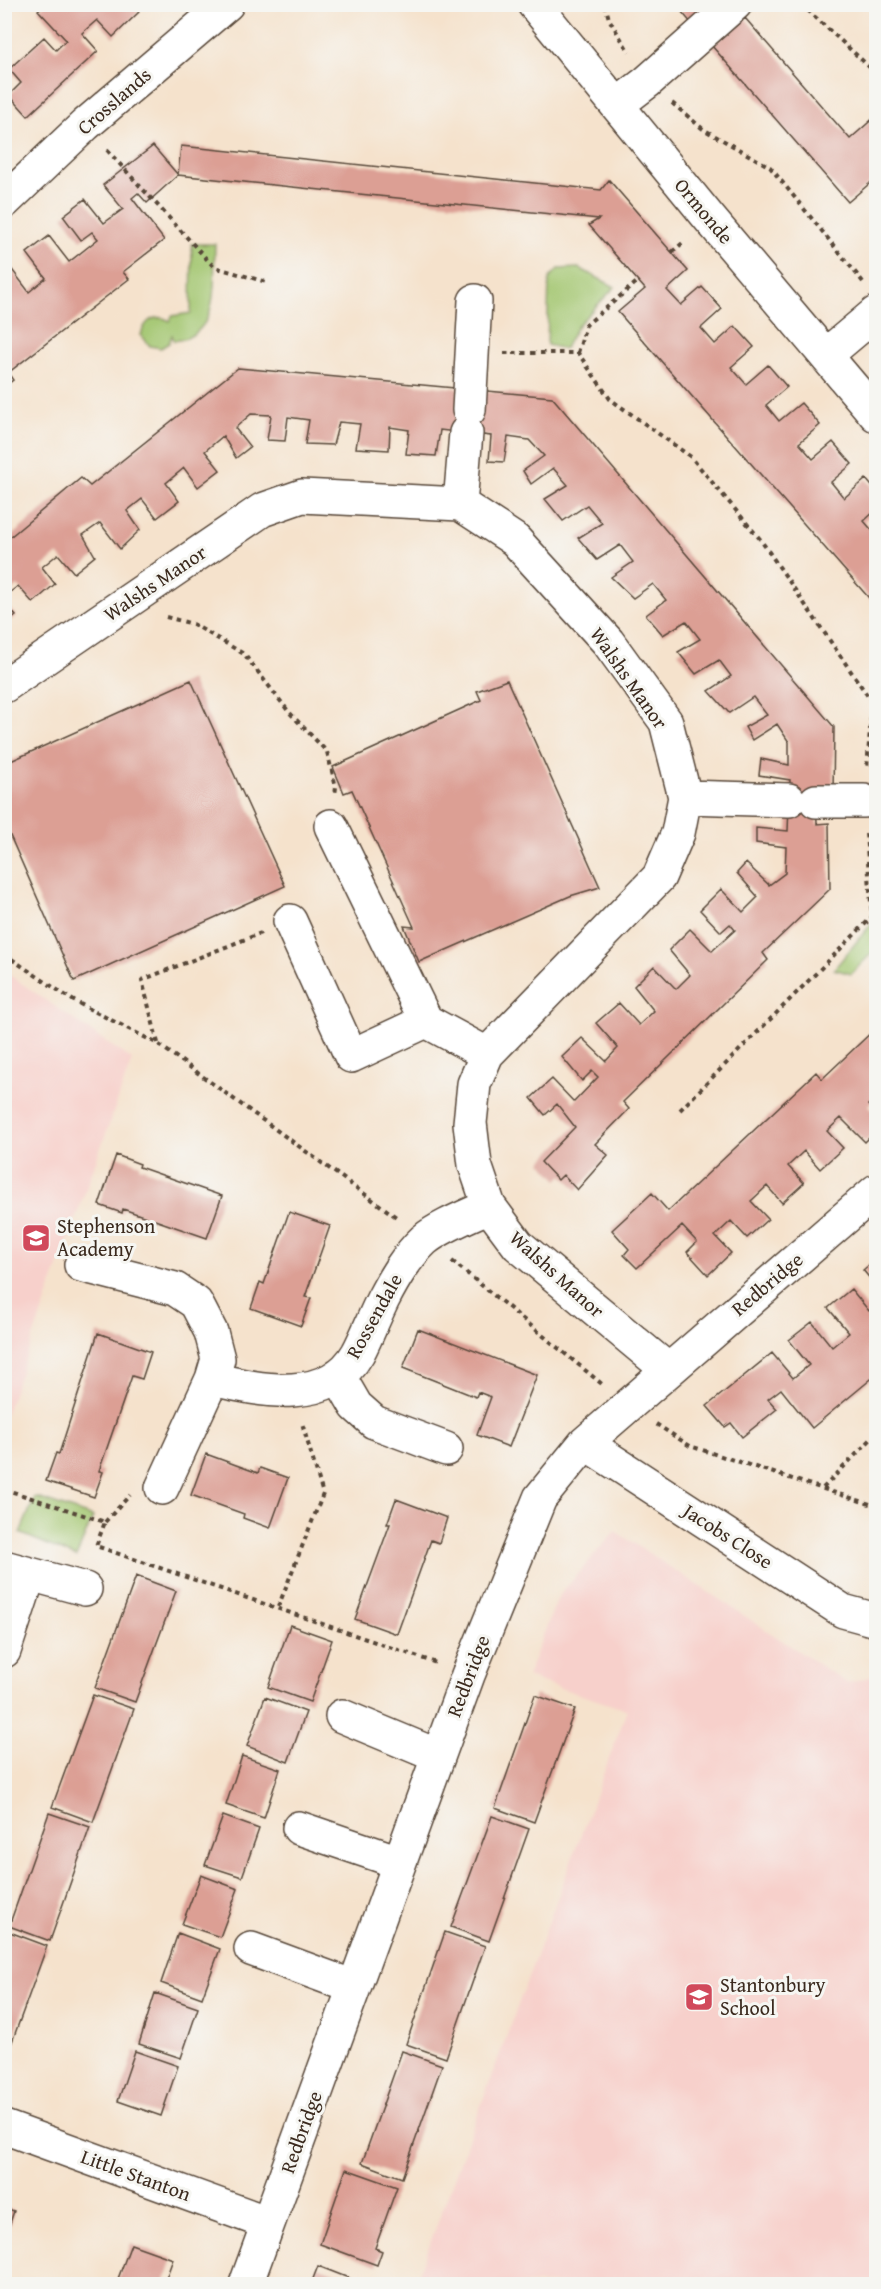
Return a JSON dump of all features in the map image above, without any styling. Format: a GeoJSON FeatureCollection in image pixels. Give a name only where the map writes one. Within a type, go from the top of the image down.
{"type":"FeatureCollection","features":[{"type":"Feature","properties":{"kind":"street","name":"Crosslands"},"geometry":{"type":"LineString","coordinates":[[11,189],[227,4]]}},
{"type":"Feature","properties":{"kind":"street","name":"Ormonde"},"geometry":{"type":"LineString","coordinates":[[534,4],[710,219],[876,415]]}},
{"type":"Feature","properties":{"kind":"street"},"geometry":{"type":"LineString","coordinates":[[617,105],[647,82],[735,4]]}},
{"type":"Feature","properties":{"kind":"street"},"geometry":{"type":"LineString","coordinates":[[460,504],[475,301]]}},
{"type":"Feature","properties":{"kind":"street"},"geometry":{"type":"LineString","coordinates":[[826,355],[873,302]]}},
{"type":"Feature","properties":{"kind":"street","name":"Walshs Manor"},"geometry":{"type":"LineString","coordinates":[[4,686],[262,510],[302,496],[460,504],[515,540],[608,642],[666,722],[685,797],[678,833],[659,876],[487,1054],[474,1084],[470,1123],[474,1165],[489,1206],[518,1245],[667,1369]]}},
{"type":"Feature","properties":{"kind":"street"},"geometry":{"type":"LineString","coordinates":[[685,797],[864,801]]}},
{"type":"Feature","properties":{"kind":"street"},"geometry":{"type":"LineString","coordinates":[[331,826],[426,1021],[487,1054]]}},
{"type":"Feature","properties":{"kind":"street"},"geometry":{"type":"LineString","coordinates":[[290,921],[351,1056],[426,1021]]}},
{"type":"Feature","properties":{"kind":"street","name":"Redbridge"},"geometry":{"type":"LineString","coordinates":[[246,2284],[468,1675],[540,1498],[585,1443],[667,1369],[876,1191]]}},
{"type":"Feature","properties":{"kind":"street","name":"Rossendale"},"geometry":{"type":"LineString","coordinates":[[212,1379],[243,1386],[292,1391],[318,1386],[338,1375],[357,1355],[397,1271],[425,1239],[489,1206]]}},
{"type":"Feature","properties":{"kind":"street"},"geometry":{"type":"LineString","coordinates":[[81,1265],[175,1289],[196,1303],[211,1332],[218,1359],[212,1379],[162,1488]]}},
{"type":"Feature","properties":{"kind":"street"},"geometry":{"type":"LineString","coordinates":[[338,1375],[356,1406],[374,1422],[446,1449]]}},
{"type":"Feature","properties":{"kind":"street","name":"Jacobs Close"},"geometry":{"type":"LineString","coordinates":[[585,1443],[843,1611],[876,1620]]}},
{"type":"Feature","properties":{"kind":"street"},"geometry":{"type":"LineString","coordinates":[[4,1651],[16,1571],[86,1589]]}},
{"type":"Feature","properties":{"kind":"street"},"geometry":{"type":"LineString","coordinates":[[342,1716],[438,1756]]}},
{"type":"Feature","properties":{"kind":"street"},"geometry":{"type":"LineString","coordinates":[[299,1828],[399,1862]]}},
{"type":"Feature","properties":{"kind":"street"},"geometry":{"type":"LineString","coordinates":[[251,1949],[354,1988]]}},
{"type":"Feature","properties":{"kind":"street","name":"Little Stanton"},"geometry":{"type":"LineString","coordinates":[[4,2127],[268,2223]]}},
{"type":"Feature","properties":{"kind":"path"},"geometry":{"type":"LineString","coordinates":[[605,4],[609,19],[647,82],[703,129],[770,167],[873,302]]}},
{"type":"Feature","properties":{"kind":"path"},"geometry":{"type":"LineString","coordinates":[[801,4],[876,73]]}},
{"type":"Feature","properties":{"kind":"path"},"geometry":{"type":"LineString","coordinates":[[85,125],[137,186],[214,267],[266,282]]}},
{"type":"Feature","properties":{"kind":"path"},"geometry":{"type":"LineString","coordinates":[[578,353],[586,325],[638,281]]}},
{"type":"Feature","properties":{"kind":"path"},"geometry":{"type":"LineString","coordinates":[[472,353],[578,353]]}},
{"type":"Feature","properties":{"kind":"path"},"geometry":{"type":"LineString","coordinates":[[578,353],[610,399],[692,457],[760,539],[872,702],[864,801],[874,916],[680,1110]]}},
{"type":"Feature","properties":{"kind":"path"},"geometry":{"type":"LineString","coordinates":[[121,605],[193,624],[244,654],[289,712],[327,752],[336,787],[331,826]]}},
{"type":"Feature","properties":{"kind":"path"},"geometry":{"type":"LineString","coordinates":[[158,1044],[142,980],[290,921]]}},
{"type":"Feature","properties":{"kind":"path"},"geometry":{"type":"LineString","coordinates":[[278,1607],[323,1494],[292,1391]]}},
{"type":"Feature","properties":{"kind":"path"},"geometry":{"type":"LineString","coordinates":[[822,1488],[876,1434]]}},
{"type":"Feature","properties":{"kind":"path"},"geometry":{"type":"LineString","coordinates":[[4,1489],[105,1522],[96,1546],[278,1607],[468,1675]]}},
{"type":"Feature","properties":{"kind":"shaded area","name":"Stephenson Academy"},"geometry":{"type":"Polygon","coordinates":[[[5,972],[132,1060],[5,1416],[5,972]]]}},
{"type":"Feature","properties":{"kind":"shaded area","name":"Stantonbury School"},"geometry":{"type":"Polygon","coordinates":[[[615,1531],[847,1683],[876,1675],[876,2284],[415,2284],[627,1710],[527,1677],[558,1597],[615,1531]]]}},
{"type":"Feature","properties":{"kind":"green space"},"geometry":{"type":"Polygon","coordinates":[[[192,244],[215,244],[214,289],[208,317],[200,329],[189,337],[174,341],[172,335],[169,343],[161,348],[150,346],[141,335],[145,325],[151,319],[160,318],[170,321],[172,316],[191,313],[192,244]]]}},
{"type":"Feature","properties":{"kind":"green space"},"geometry":{"type":"Polygon","coordinates":[[[579,268],[615,287],[578,325],[564,349],[547,345],[549,279],[558,269],[579,268]]]}},
{"type":"Feature","properties":{"kind":"green space"},"geometry":{"type":"Polygon","coordinates":[[[876,918],[876,949],[851,974],[834,969],[876,918]]]}},
{"type":"Feature","properties":{"kind":"green space"},"geometry":{"type":"Polygon","coordinates":[[[35,1497],[93,1517],[76,1557],[20,1533],[35,1497]]]}},
{"type":"Feature","properties":{"kind":"building"},"geometry":{"type":"Polygon","coordinates":[[[45,4],[131,4],[139,12],[113,37],[97,20],[82,33],[98,51],[28,116],[9,95],[21,83],[9,69],[44,37],[56,50],[66,40],[38,10],[45,4]]]}},
{"type":"Feature","properties":{"kind":"building"},"geometry":{"type":"Polygon","coordinates":[[[675,4],[714,4],[692,24],[675,4]]]}},
{"type":"Feature","properties":{"kind":"building"},"geometry":{"type":"Polygon","coordinates":[[[745,18],[850,139],[876,116],[876,178],[848,202],[712,46],[745,18]]]}},
{"type":"Feature","properties":{"kind":"building"},"geometry":{"type":"Polygon","coordinates":[[[153,146],[178,175],[147,203],[138,193],[132,198],[164,240],[123,272],[129,279],[8,373],[13,380],[4,387],[4,311],[8,308],[4,304],[4,272],[10,267],[29,292],[46,278],[27,253],[49,236],[69,262],[98,239],[92,232],[81,240],[63,216],[85,199],[104,223],[123,209],[103,185],[153,146]]]}},
{"type":"Feature","properties":{"kind":"building"},"geometry":{"type":"Polygon","coordinates":[[[181,146],[601,190],[609,180],[688,271],[667,290],[681,305],[702,287],[722,309],[701,328],[715,344],[735,326],[754,347],[731,367],[746,384],[768,365],[787,387],[766,405],[779,421],[801,403],[820,425],[799,443],[813,459],[833,442],[852,464],[831,482],[844,498],[866,479],[876,491],[876,510],[864,521],[876,535],[876,606],[618,312],[645,289],[589,225],[599,219],[178,175],[181,146]]]}},
{"type":"Feature","properties":{"kind":"building"},"geometry":{"type":"Polygon","coordinates":[[[238,368],[552,397],[834,727],[833,794],[816,792],[817,824],[829,823],[830,889],[763,953],[768,960],[623,1102],[629,1109],[595,1144],[608,1155],[577,1190],[563,1175],[558,1180],[541,1162],[575,1127],[557,1104],[545,1115],[531,1098],[552,1079],[574,1102],[598,1077],[592,1071],[582,1081],[562,1057],[582,1038],[606,1061],[618,1048],[596,1023],[619,1003],[639,1025],[654,1011],[634,986],[654,966],[676,989],[690,975],[669,950],[690,929],[712,951],[735,930],[730,924],[721,932],[700,910],[721,889],[743,912],[758,897],[737,873],[746,863],[769,885],[785,873],[786,847],[756,843],[756,828],[788,831],[790,780],[759,775],[761,759],[789,765],[789,742],[777,724],[752,740],[745,727],[767,715],[753,697],[729,713],[709,691],[731,676],[719,660],[696,674],[678,652],[700,639],[686,621],[663,635],[646,615],[666,600],[653,584],[633,598],[611,577],[633,562],[620,545],[597,560],[578,538],[602,523],[587,505],[563,521],[545,499],[568,485],[553,468],[531,484],[523,471],[544,456],[529,440],[508,437],[504,462],[489,461],[491,436],[440,430],[436,456],[406,454],[409,430],[390,427],[389,450],[356,448],[360,424],[339,422],[333,445],[305,444],[309,420],[288,417],[285,441],[267,440],[271,415],[251,414],[235,428],[250,447],[236,458],[223,436],[205,451],[220,470],[198,487],[184,468],[166,483],[179,501],[157,518],[142,499],[127,511],[140,530],[120,549],[100,523],[83,535],[95,556],[74,573],[58,554],[42,567],[55,584],[33,603],[18,586],[4,597],[4,542],[81,478],[90,486],[238,368]]]}},
{"type":"Feature","properties":{"kind":"building"},"geometry":{"type":"Polygon","coordinates":[[[4,602],[16,616],[4,625],[4,602]]]}},
{"type":"Feature","properties":{"kind":"building"},"geometry":{"type":"Polygon","coordinates":[[[191,680],[285,886],[74,981],[4,822],[4,764],[191,680]]]}},
{"type":"Feature","properties":{"kind":"building"},"geometry":{"type":"Polygon","coordinates":[[[507,680],[600,887],[570,896],[419,962],[404,926],[414,927],[352,790],[344,793],[333,767],[481,700],[477,691],[507,680]]]}},
{"type":"Feature","properties":{"kind":"building"},"geometry":{"type":"Polygon","coordinates":[[[876,1028],[876,1098],[868,1105],[876,1114],[876,1131],[865,1142],[841,1118],[827,1131],[843,1148],[820,1169],[804,1151],[788,1166],[804,1183],[782,1203],[767,1186],[751,1201],[768,1219],[747,1238],[731,1221],[715,1236],[731,1253],[708,1275],[687,1252],[697,1242],[682,1226],[637,1268],[624,1255],[629,1249],[612,1230],[652,1193],[668,1211],[816,1072],[822,1079],[876,1028]]]}},
{"type":"Feature","properties":{"kind":"building"},"geometry":{"type":"Polygon","coordinates":[[[116,1155],[140,1164],[139,1167],[222,1196],[207,1238],[123,1209],[122,1213],[99,1205],[116,1155]]]}},
{"type":"Feature","properties":{"kind":"building"},"geometry":{"type":"Polygon","coordinates":[[[289,1212],[330,1226],[305,1297],[311,1298],[301,1326],[251,1308],[260,1282],[264,1284],[289,1212]]]}},
{"type":"Feature","properties":{"kind":"building"},"geometry":{"type":"Polygon","coordinates":[[[876,1259],[876,1286],[863,1270],[876,1259]]]}},
{"type":"Feature","properties":{"kind":"building"},"geometry":{"type":"Polygon","coordinates":[[[851,1289],[869,1311],[876,1305],[876,1375],[812,1428],[781,1389],[768,1399],[777,1409],[742,1437],[731,1423],[725,1427],[707,1406],[772,1353],[793,1378],[809,1365],[789,1340],[812,1322],[832,1347],[849,1333],[828,1308],[851,1289]]]}},
{"type":"Feature","properties":{"kind":"building"},"geometry":{"type":"Polygon","coordinates":[[[418,1329],[537,1375],[509,1447],[477,1435],[491,1397],[478,1392],[476,1397],[403,1368],[418,1329]]]}},
{"type":"Feature","properties":{"kind":"building"},"geometry":{"type":"Polygon","coordinates":[[[98,1333],[151,1352],[142,1379],[132,1376],[99,1471],[103,1472],[94,1497],[46,1481],[56,1453],[59,1454],[98,1333]]]}},
{"type":"Feature","properties":{"kind":"building"},"geometry":{"type":"Polygon","coordinates":[[[206,1454],[258,1473],[260,1468],[288,1478],[270,1528],[243,1518],[244,1514],[191,1495],[206,1454]]]}},
{"type":"Feature","properties":{"kind":"building"},"geometry":{"type":"Polygon","coordinates":[[[396,1499],[447,1518],[439,1543],[431,1540],[397,1634],[355,1619],[390,1524],[387,1524],[396,1499]]]}},
{"type":"Feature","properties":{"kind":"building"},"geometry":{"type":"Polygon","coordinates":[[[136,1576],[176,1591],[135,1702],[95,1688],[136,1576]]]}},
{"type":"Feature","properties":{"kind":"building"},"geometry":{"type":"Polygon","coordinates":[[[290,1625],[332,1640],[310,1702],[268,1687],[290,1625]]]}},
{"type":"Feature","properties":{"kind":"building"},"geometry":{"type":"Polygon","coordinates":[[[93,1695],[134,1709],[93,1822],[52,1807],[93,1695]]]}},
{"type":"Feature","properties":{"kind":"building"},"geometry":{"type":"Polygon","coordinates":[[[535,1695],[575,1709],[534,1822],[495,1808],[535,1695]]]}},
{"type":"Feature","properties":{"kind":"building"},"geometry":{"type":"Polygon","coordinates":[[[265,1697],[306,1712],[288,1762],[247,1746],[265,1697]]]}},
{"type":"Feature","properties":{"kind":"building"},"geometry":{"type":"Polygon","coordinates":[[[242,1756],[280,1769],[264,1818],[226,1805],[242,1756]]]}},
{"type":"Feature","properties":{"kind":"building"},"geometry":{"type":"Polygon","coordinates":[[[49,1813],[90,1827],[50,1941],[9,1926],[49,1813]]]}},
{"type":"Feature","properties":{"kind":"building"},"geometry":{"type":"Polygon","coordinates":[[[223,1816],[259,1829],[242,1877],[205,1865],[223,1816]]]}},
{"type":"Feature","properties":{"kind":"building"},"geometry":{"type":"Polygon","coordinates":[[[492,1816],[529,1829],[489,1941],[451,1927],[492,1816]]]}},
{"type":"Feature","properties":{"kind":"building"},"geometry":{"type":"Polygon","coordinates":[[[201,1875],[238,1889],[220,1937],[182,1924],[201,1875]]]}},
{"type":"Feature","properties":{"kind":"building"},"geometry":{"type":"Polygon","coordinates":[[[7,1931],[47,1946],[5,2061],[4,1939],[7,1931]]]}},
{"type":"Feature","properties":{"kind":"building"},"geometry":{"type":"Polygon","coordinates":[[[445,1932],[485,1946],[446,2058],[406,2044],[445,1932]]]}},
{"type":"Feature","properties":{"kind":"building"},"geometry":{"type":"Polygon","coordinates":[[[178,1933],[220,1949],[202,1998],[161,1983],[178,1933]]]}},
{"type":"Feature","properties":{"kind":"building"},"geometry":{"type":"Polygon","coordinates":[[[155,1993],[198,2008],[181,2058],[139,2044],[155,1993]]]}},
{"type":"Feature","properties":{"kind":"building"},"geometry":{"type":"Polygon","coordinates":[[[135,2051],[178,2066],[161,2116],[118,2101],[135,2051]]]}},
{"type":"Feature","properties":{"kind":"building"},"geometry":{"type":"Polygon","coordinates":[[[402,2051],[442,2065],[402,2178],[362,2163],[402,2051]]]}},
{"type":"Feature","properties":{"kind":"building"},"geometry":{"type":"Polygon","coordinates":[[[346,2169],[397,2187],[375,2248],[382,2251],[377,2265],[320,2244],[346,2169]]]}},
{"type":"Feature","properties":{"kind":"building"},"geometry":{"type":"Polygon","coordinates":[[[4,2208],[14,2211],[5,2238],[4,2238],[4,2208]]]}},
{"type":"Feature","properties":{"kind":"building"},"geometry":{"type":"Polygon","coordinates":[[[131,2244],[173,2259],[164,2284],[116,2284],[131,2244]]]}},
{"type":"Feature","properties":{"kind":"building"},"geometry":{"type":"Polygon","coordinates":[[[318,2266],[364,2284],[311,2284],[318,2266]]]}},
{"type":"Feature","properties":{"kind":"place","name":"Stephenson Academy"},"geometry":{"type":"Point","coordinates":[36,1238]}},
{"type":"Feature","properties":{"kind":"place","name":"Stantonbury School"},"geometry":{"type":"Point","coordinates":[699,1997]}}]}
